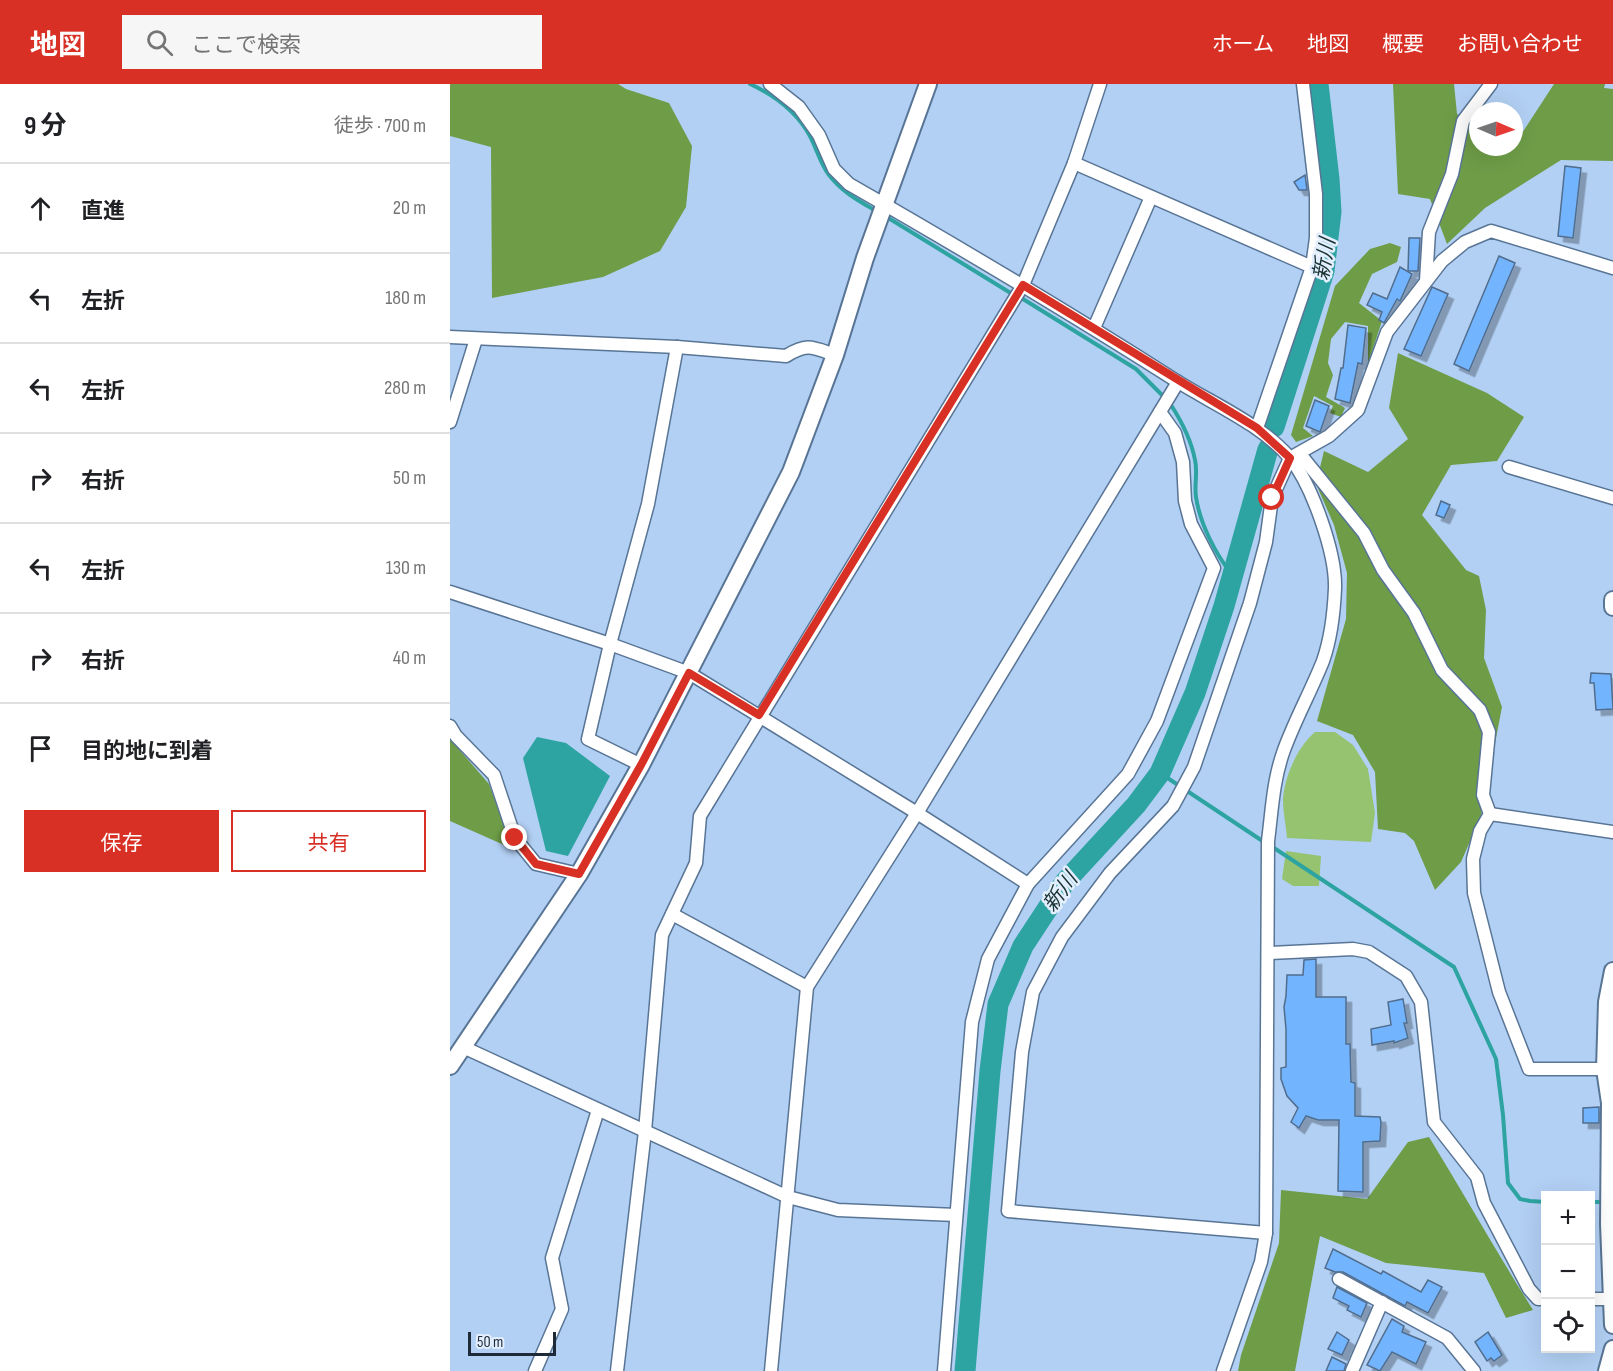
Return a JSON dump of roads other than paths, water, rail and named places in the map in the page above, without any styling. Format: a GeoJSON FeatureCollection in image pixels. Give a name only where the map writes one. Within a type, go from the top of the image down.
{"type":"FeatureCollection","features":[{"type":"Feature","properties":{"kind":"street"},"geometry":{"type":"LineString","coordinates":[[770,84],[798,107],[819,135],[834,169],[849,184],[1094,328],[1178,382],[1257,428],[1295,456],[1364,533],[1383,570],[1414,613],[1442,670],[1480,710],[1489,732],[1483,795],[1490,814]]}},
{"type":"Feature","properties":{"kind":"street"},"geometry":{"type":"LineString","coordinates":[[450,1066],[579,874],[641,765],[792,472],[835,355],[884,204],[928,84]]}},
{"type":"Feature","properties":{"kind":"street"},"geometry":{"type":"LineString","coordinates":[[617,1371],[645,1131],[662,935],[696,863],[700,816],[759,715],[1023,285],[1074,163],[1100,84]]}},
{"type":"Feature","properties":{"kind":"street"},"geometry":{"type":"LineString","coordinates":[[1257,428],[1312,267],[1316,238],[1316,194],[1303,84]]}},
{"type":"Feature","properties":{"kind":"street"},"geometry":{"type":"LineString","coordinates":[[1426,281],[1429,232],[1452,174],[1463,121],[1491,84]]}},
{"type":"Feature","properties":{"kind":"street"},"geometry":{"type":"LineString","coordinates":[[1074,163],[1312,267]]}},
{"type":"Feature","properties":{"kind":"street"},"geometry":{"type":"LineString","coordinates":[[1094,328],[1151,197]]}},
{"type":"Feature","properties":{"kind":"street"},"geometry":{"type":"LineString","coordinates":[[1266,1233],[1008,1211],[1022,1052],[1033,992],[1062,937],[1110,873],[1173,806],[1194,767],[1250,603],[1266,542],[1272,498],[1295,456],[1329,436],[1358,410],[1387,332],[1442,261],[1465,242],[1491,231],[1613,268]]}},
{"type":"Feature","properties":{"kind":"street"},"geometry":{"type":"LineString","coordinates":[[450,337],[677,347],[786,356],[800,348],[814,347],[835,355]]}},
{"type":"Feature","properties":{"kind":"street"},"geometry":{"type":"LineString","coordinates":[[450,423],[476,339]]}},
{"type":"Feature","properties":{"kind":"street"},"geometry":{"type":"LineString","coordinates":[[641,765],[588,739],[610,644],[648,504],[677,347]]}},
{"type":"Feature","properties":{"kind":"street"},"geometry":{"type":"LineString","coordinates":[[771,1371],[807,987],[917,813],[1178,382]]}},
{"type":"Feature","properties":{"kind":"street"},"geometry":{"type":"LineString","coordinates":[[945,1371],[972,1022],[988,958],[1028,884],[1128,774],[1157,722],[1214,568],[1191,524],[1185,501],[1183,462],[1175,433],[1160,412]]}},
{"type":"Feature","properties":{"kind":"street"},"geometry":{"type":"LineString","coordinates":[[1223,1371],[1261,1262],[1266,1233],[1268,841],[1274,784],[1284,751],[1324,659],[1332,620],[1335,585],[1323,526],[1295,456]]}},
{"type":"Feature","properties":{"kind":"street"},"geometry":{"type":"LineString","coordinates":[[1509,467],[1613,498]]}},
{"type":"Feature","properties":{"kind":"street"},"geometry":{"type":"LineString","coordinates":[[450,592],[610,644],[689,673],[1028,884]]}},
{"type":"Feature","properties":{"kind":"street"},"geometry":{"type":"LineString","coordinates":[[1613,600],[1613,607]]}},
{"type":"Feature","properties":{"kind":"street"},"geometry":{"type":"LineString","coordinates":[[450,726],[456,736],[494,775],[515,838],[536,864],[579,874]]}},
{"type":"Feature","properties":{"kind":"street"},"geometry":{"type":"LineString","coordinates":[[1490,814],[1613,832]]}},
{"type":"Feature","properties":{"kind":"street"},"geometry":{"type":"LineString","coordinates":[[1490,814],[1480,831],[1473,859],[1474,893],[1499,992],[1530,1069],[1605,1069]]}},
{"type":"Feature","properties":{"kind":"street"},"geometry":{"type":"LineString","coordinates":[[672,914],[807,987]]}},
{"type":"Feature","properties":{"kind":"street"},"geometry":{"type":"LineString","coordinates":[[1268,953],[1353,949],[1369,952],[1406,976],[1421,1002],[1434,1122],[1477,1178],[1484,1203],[1529,1289],[1538,1299],[1541,1299]]}},
{"type":"Feature","properties":{"kind":"street"},"geometry":{"type":"LineString","coordinates":[[1613,971],[1605,1069],[1610,1102],[1609,1224],[1613,1325]]}},
{"type":"Feature","properties":{"kind":"street"},"geometry":{"type":"LineString","coordinates":[[463,1047],[788,1197],[838,1209],[956,1215]]}},
{"type":"Feature","properties":{"kind":"street"},"geometry":{"type":"LineString","coordinates":[[535,1371],[562,1309],[552,1258],[598,1110]]}},
{"type":"Feature","properties":{"kind":"street"},"geometry":{"type":"LineString","coordinates":[[1339,1279],[1447,1338],[1474,1371]]}},
{"type":"Feature","properties":{"kind":"street"},"geometry":{"type":"LineString","coordinates":[[1595,1299],[1613,1299]]}},
{"type":"Feature","properties":{"kind":"street"},"geometry":{"type":"LineString","coordinates":[[1352,1371],[1382,1302]]}},
{"type":"Feature","properties":{"kind":"street"},"geometry":{"type":"LineString","coordinates":[[1607,1371],[1613,1349]]}},
{"type":"Feature","properties":{"kind":"waterway"},"geometry":{"type":"LineString","coordinates":[[750,84],[769,94],[793,113],[806,129],[824,167],[834,181],[851,196],[876,211]]}},
{"type":"Feature","properties":{"kind":"waterway","name":"新川"},"geometry":{"type":"LineString","coordinates":[[1274,427],[1324,271],[1331,212],[1318,84]]}},
{"type":"Feature","properties":{"kind":"waterway"},"geometry":{"type":"LineString","coordinates":[[890,219],[1009,292]]}},
{"type":"Feature","properties":{"kind":"waterway"},"geometry":{"type":"LineString","coordinates":[[1023,299],[1136,369],[1163,396]]}},
{"type":"Feature","properties":{"kind":"waterway"},"geometry":{"type":"LineString","coordinates":[[1171,405],[1186,431],[1193,452],[1196,465],[1196,497],[1201,518],[1215,549],[1233,576]]}},
{"type":"Feature","properties":{"kind":"waterway","name":"新川"},"geometry":{"type":"LineString","coordinates":[[965,1371],[990,1071],[998,1004],[1023,946],[1065,882],[1136,805],[1160,773],[1195,693],[1224,606],[1268,449]]}},
{"type":"Feature","properties":{"kind":"waterway"},"geometry":{"type":"LineString","coordinates":[[1160,773],[1264,842]]}},
{"type":"Feature","properties":{"kind":"waterway"},"geometry":{"type":"LineString","coordinates":[[1271,846],[1454,967],[1496,1059],[1508,1183],[1520,1199],[1541,1202]]}},
{"type":"Feature","properties":{"kind":"waterway"},"geometry":{"type":"LineString","coordinates":[[1595,1202],[1603,1202]]}}]}
